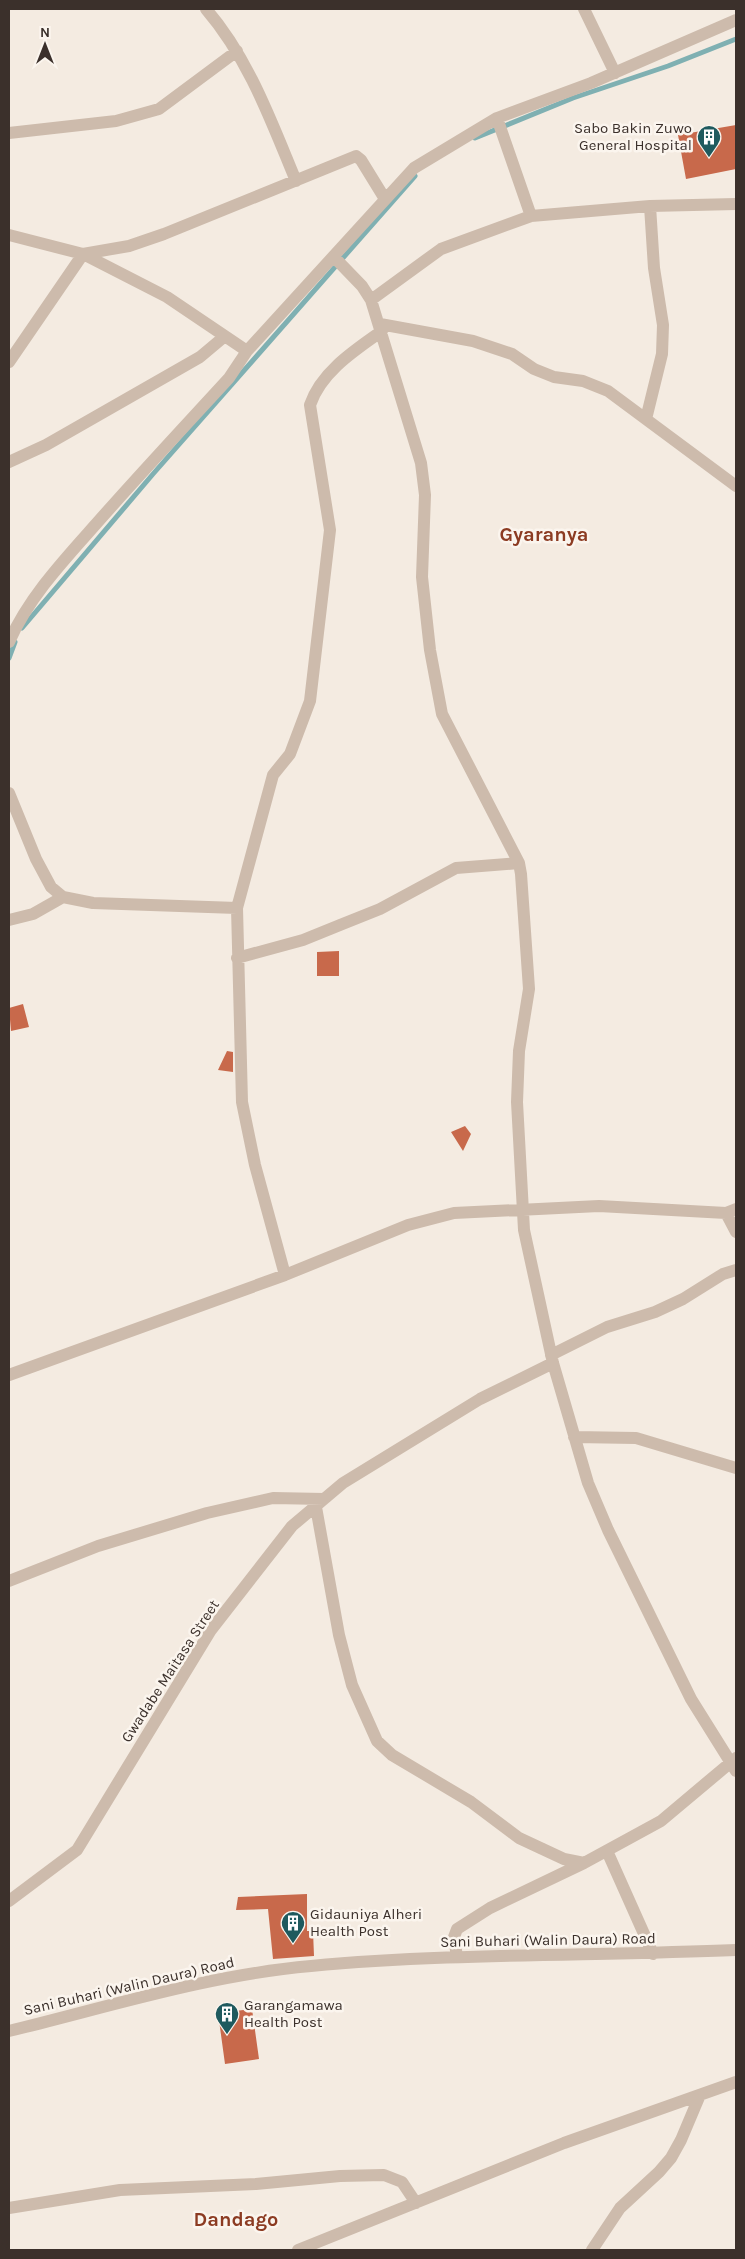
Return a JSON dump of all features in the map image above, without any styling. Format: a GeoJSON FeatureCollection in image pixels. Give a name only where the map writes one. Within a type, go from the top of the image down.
{"type":"FeatureCollection","features":[{"type":"Feature","properties":{"kind":"street"},"geometry":{"type":"LineString","coordinates":[[206,9],[223,29],[237,51],[268,113],[296,181]]}},
{"type":"Feature","properties":{"kind":"street"},"geometry":{"type":"LineString","coordinates":[[584,9],[615,73]]}},
{"type":"Feature","properties":{"kind":"street"},"geometry":{"type":"LineString","coordinates":[[9,642],[16,626],[37,594],[63,561],[229,378],[247,351],[414,168],[497,118],[615,73],[736,20]]}},
{"type":"Feature","properties":{"kind":"street"},"geometry":{"type":"LineString","coordinates":[[9,133],[116,121],[159,110],[237,51]]}},
{"type":"Feature","properties":{"kind":"street"},"geometry":{"type":"LineString","coordinates":[[497,118],[531,216]]}},
{"type":"Feature","properties":{"kind":"street"},"geometry":{"type":"LineString","coordinates":[[9,362],[83,254],[129,246],[164,234],[356,156],[361,160],[385,199]]}},
{"type":"Feature","properties":{"kind":"street"},"geometry":{"type":"LineString","coordinates":[[371,300],[441,249],[531,216],[650,206],[736,204]]}},
{"type":"Feature","properties":{"kind":"street"},"geometry":{"type":"LineString","coordinates":[[646,419],[662,354],[663,325],[654,268],[650,206]]}},
{"type":"Feature","properties":{"kind":"street"},"geometry":{"type":"LineString","coordinates":[[9,235],[83,254],[166,297],[247,351]]}},
{"type":"Feature","properties":{"kind":"street"},"geometry":{"type":"LineString","coordinates":[[334,257],[362,286],[371,300],[422,463],[425,495],[422,577],[430,650],[442,714],[518,863],[527,933],[529,989],[519,1051],[518,1102],[524,1230],[552,1359],[588,1483],[608,1530],[691,1699],[734,1763],[661,1821],[584,1863],[490,1908],[457,1929],[454,1937],[457,1957]]}},
{"type":"Feature","properties":{"kind":"street"},"geometry":{"type":"LineString","coordinates":[[285,1276],[255,1165],[242,1102],[237,908],[273,775],[290,754],[310,701],[330,530],[310,405],[313,396],[344,358],[381,328],[473,341],[512,354],[534,369],[554,377],[583,381],[608,391],[736,486]]}},
{"type":"Feature","properties":{"kind":"street"},"geometry":{"type":"LineString","coordinates":[[9,462],[46,445],[200,357],[225,336]]}},
{"type":"Feature","properties":{"kind":"street"},"geometry":{"type":"LineString","coordinates":[[9,793],[36,858],[51,887],[63,897],[93,903],[237,908]]}},
{"type":"Feature","properties":{"kind":"street"},"geometry":{"type":"LineString","coordinates":[[237,958],[302,940],[340,926],[380,909],[456,868],[518,863]]}},
{"type":"Feature","properties":{"kind":"street"},"geometry":{"type":"LineString","coordinates":[[9,920],[33,914],[63,897]]}},
{"type":"Feature","properties":{"kind":"street"},"geometry":{"type":"LineString","coordinates":[[9,1375],[285,1276],[408,1224],[454,1213],[523,1208],[599,1206],[731,1211],[736,1232]]}},
{"type":"Feature","properties":{"kind":"street","name":"Gwadabe Maitasa Street"},"geometry":{"type":"LineString","coordinates":[[9,1901],[78,1850],[211,1630],[292,1526],[343,1483],[480,1399],[607,1327],[655,1312],[683,1299],[723,1274],[736,1270]]}},
{"type":"Feature","properties":{"kind":"street"},"geometry":{"type":"LineString","coordinates":[[574,1437],[636,1438],[736,1468]]}},
{"type":"Feature","properties":{"kind":"street"},"geometry":{"type":"LineString","coordinates":[[9,1581],[98,1546],[207,1513],[274,1498],[320,1503],[339,1635],[352,1685],[377,1741],[392,1755],[471,1802],[518,1838],[564,1859],[584,1863]]}},
{"type":"Feature","properties":{"kind":"street"},"geometry":{"type":"LineString","coordinates":[[607,1851],[653,1954]]}},
{"type":"Feature","properties":{"kind":"street","name":"Sani Buhari (Walin Daura) Road"},"geometry":{"type":"LineString","coordinates":[[9,2031],[215,1980],[310,1966],[457,1957],[653,1954],[736,1950]]}},
{"type":"Feature","properties":{"kind":"street"},"geometry":{"type":"LineString","coordinates":[[298,2250],[564,2143],[736,2082]]}},
{"type":"Feature","properties":{"kind":"street"},"geometry":{"type":"LineString","coordinates":[[592,2250],[620,2208],[659,2172],[671,2158],[681,2140],[700,2095]]}},
{"type":"Feature","properties":{"kind":"street"},"geometry":{"type":"LineString","coordinates":[[9,2208],[120,2190],[256,2184],[340,2176],[384,2175],[402,2182],[416,2203]]}},
{"type":"Feature","properties":{"kind":"building","name":"Sabo Bakin Zuwo General Hospital"},"geometry":{"type":"Polygon","coordinates":[[[736,125],[736,169],[686,179],[678,135],[736,125]]]}},
{"type":"Feature","properties":{"kind":"building"},"geometry":{"type":"Polygon","coordinates":[[[339,951],[339,976],[317,976],[317,952],[339,951]]]}},
{"type":"Feature","properties":{"kind":"building"},"geometry":{"type":"Polygon","coordinates":[[[23,1004],[29,1027],[11,1031],[9,1008],[23,1004]]]}},
{"type":"Feature","properties":{"kind":"building"},"geometry":{"type":"Polygon","coordinates":[[[227,1051],[233,1052],[233,1072],[218,1070],[227,1051]]]}},
{"type":"Feature","properties":{"kind":"building"},"geometry":{"type":"Polygon","coordinates":[[[465,1126],[471,1134],[463,1151],[451,1132],[465,1126]]]}},
{"type":"Feature","properties":{"kind":"building"},"geometry":{"type":"Polygon","coordinates":[[[307,1894],[307,1931],[313,1931],[314,1956],[273,1959],[268,1909],[236,1910],[238,1897],[307,1894]]]}},
{"type":"Feature","properties":{"kind":"building","name":"Garangamawa Health Post"},"geometry":{"type":"Polygon","coordinates":[[[252,2009],[259,2059],[225,2064],[218,2013],[252,2009]]]}},
{"type":"Feature","properties":{"kind":"waterway"},"geometry":{"type":"LineString","coordinates":[[475,138],[573,98],[668,66],[736,39]]}},
{"type":"Feature","properties":{"kind":"waterway"},"geometry":{"type":"LineString","coordinates":[[22,628],[153,474],[415,176]]}},
{"type":"Feature","properties":{"kind":"waterway"},"geometry":{"type":"LineString","coordinates":[[9,658],[15,642]]}},
{"type":"Feature","properties":{"kind":"place","name":"Sabo Bakin Zuwo General Hospital"},"geometry":{"type":"Point","coordinates":[709,158]}},
{"type":"Feature","properties":{"kind":"place","name":"Gidauniya Alheri Health Post"},"geometry":{"type":"Point","coordinates":[293,1944]}},
{"type":"Feature","properties":{"kind":"place","name":"Garangamawa Health Post"},"geometry":{"type":"Point","coordinates":[227,2035]}},
{"type":"Feature","properties":{"kind":"district","name":"Gyaranya"},"geometry":{"type":"Point","coordinates":[544,534]}},
{"type":"Feature","properties":{"kind":"district","name":"Dandago"},"geometry":{"type":"Point","coordinates":[236,2219]}}]}
